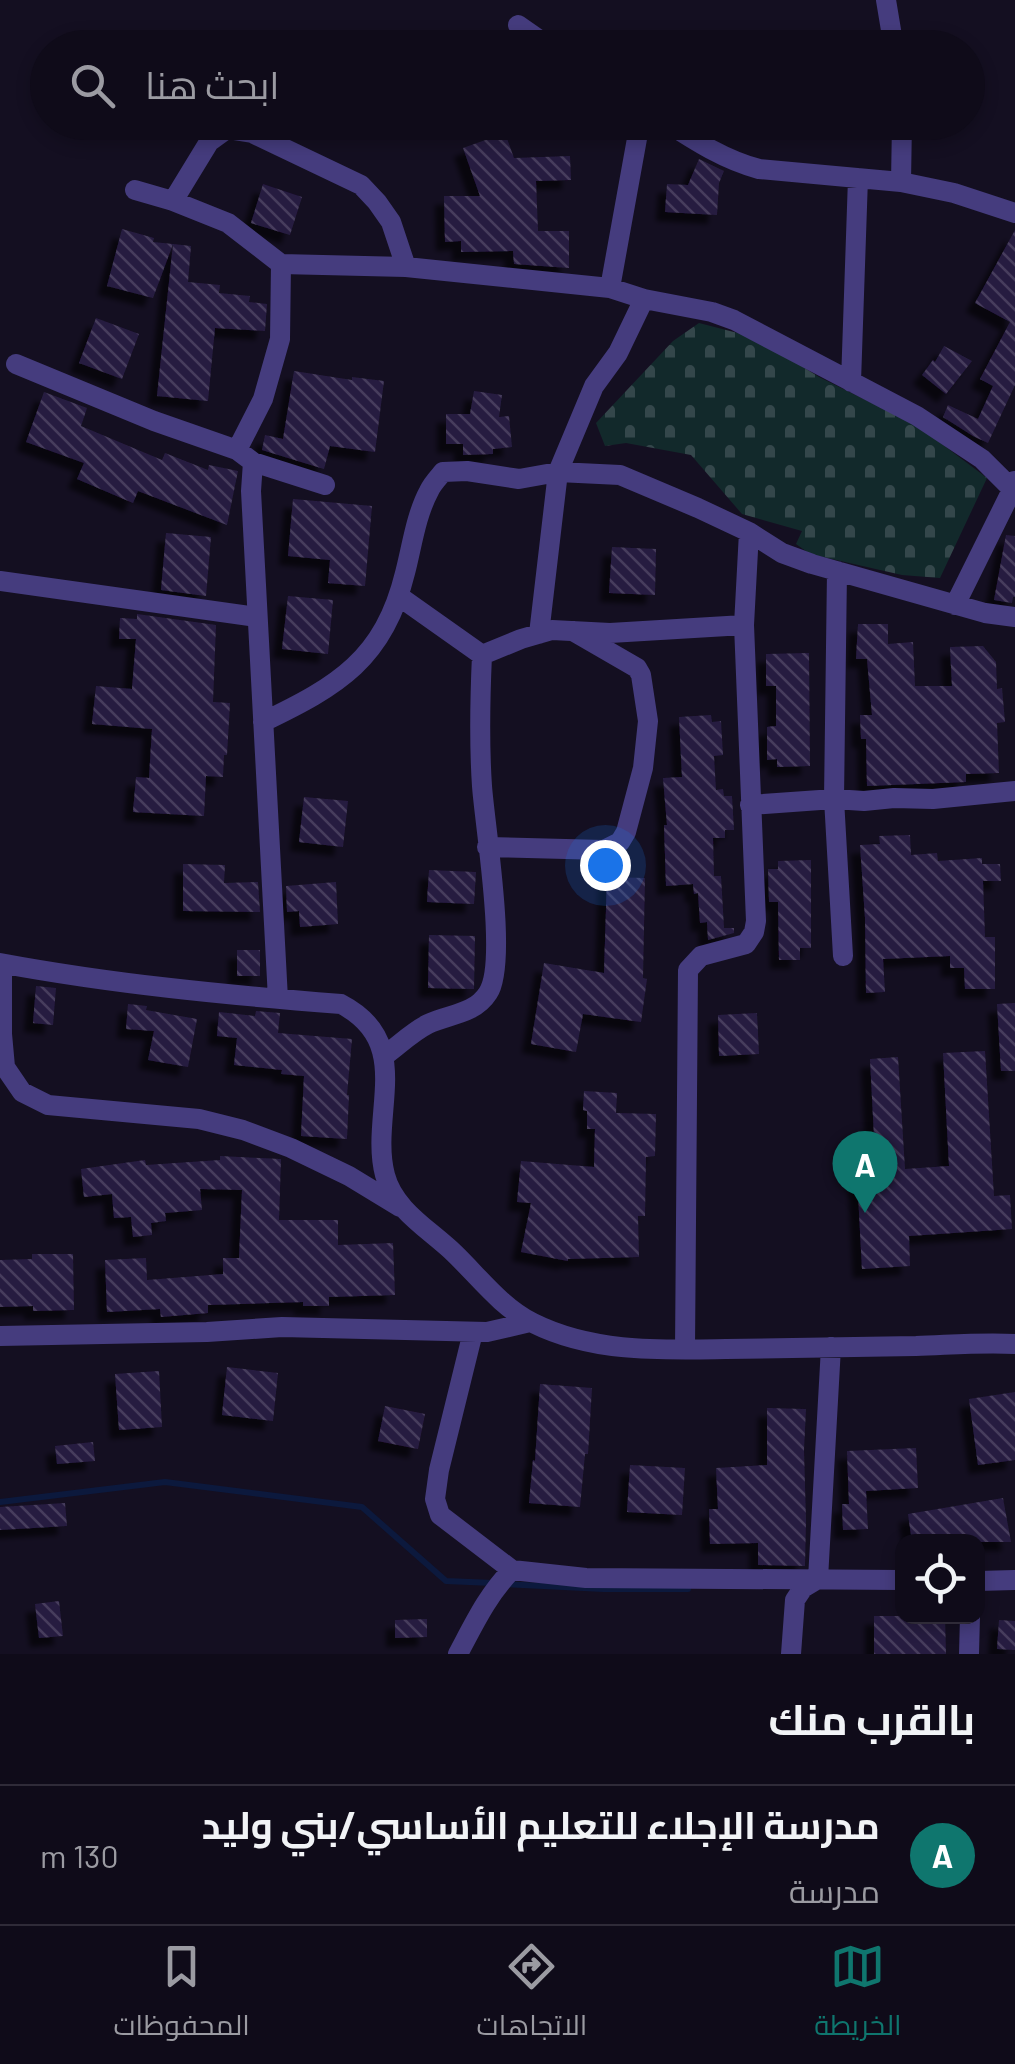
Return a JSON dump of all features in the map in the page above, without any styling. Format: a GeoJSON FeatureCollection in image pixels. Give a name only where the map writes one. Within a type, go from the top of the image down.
{"type":"FeatureCollection","features":[{"type":"Feature","properties":{"kind":"street"},"geometry":{"type":"LineString","coordinates":[[886,0],[891,30]]}},
{"type":"Feature","properties":{"kind":"street"},"geometry":{"type":"LineString","coordinates":[[518,25],[525,30]]}},
{"type":"Feature","properties":{"kind":"street"},"geometry":{"type":"LineString","coordinates":[[173,202],[212,140]]}},
{"type":"Feature","properties":{"kind":"street"},"geometry":{"type":"LineString","coordinates":[[267,140],[361,185],[391,222],[406,267]]}},
{"type":"Feature","properties":{"kind":"street"},"geometry":{"type":"LineString","coordinates":[[610,288],[637,140]]}},
{"type":"Feature","properties":{"kind":"street"},"geometry":{"type":"LineString","coordinates":[[694,140],[740,164],[902,182],[954,193],[1015,213]]}},
{"type":"Feature","properties":{"kind":"street"},"geometry":{"type":"LineString","coordinates":[[902,140],[902,182]]}},
{"type":"Feature","properties":{"kind":"street"},"geometry":{"type":"LineString","coordinates":[[851,382],[858,178]]}},
{"type":"Feature","properties":{"kind":"street"},"geometry":{"type":"LineString","coordinates":[[135,190],[228,223],[280,264],[406,267],[610,288],[644,300],[712,312],[734,320],[917,416],[970,450],[1014,486],[955,604]]}},
{"type":"Feature","properties":{"kind":"street"},"geometry":{"type":"LineString","coordinates":[[278,999],[251,491],[245,456],[280,338],[280,264]]}},
{"type":"Feature","properties":{"kind":"street"},"geometry":{"type":"LineString","coordinates":[[539,634],[558,472],[594,386],[618,353],[644,300]]}},
{"type":"Feature","properties":{"kind":"street"},"geometry":{"type":"LineString","coordinates":[[16,364],[325,485]]}},
{"type":"Feature","properties":{"kind":"street"},"geometry":{"type":"LineString","coordinates":[[263,722],[316,696],[348,674],[377,642],[400,597],[418,522],[429,491],[442,472],[467,470],[520,479],[558,472],[620,475],[749,532],[782,553],[985,613],[1015,617]]}},
{"type":"Feature","properties":{"kind":"street"},"geometry":{"type":"LineString","coordinates":[[685,1349],[686,982],[688,970],[701,956],[746,944],[756,921],[744,625],[749,532]]}},
{"type":"Feature","properties":{"kind":"street"},"geometry":{"type":"LineString","coordinates":[[837,571],[834,799],[844,956]]}},
{"type":"Feature","properties":{"kind":"street"},"geometry":{"type":"LineString","coordinates":[[0,580],[258,617]]}},
{"type":"Feature","properties":{"kind":"street"},"geometry":{"type":"LineString","coordinates":[[400,597],[482,655]]}},
{"type":"Feature","properties":{"kind":"street"},"geometry":{"type":"LineString","coordinates":[[482,655],[520,638],[552,630],[610,633],[744,625]]}},
{"type":"Feature","properties":{"kind":"street"},"geometry":{"type":"LineString","coordinates":[[487,847],[604,850],[620,842],[626,832],[647,740],[641,674],[632,663],[573,630]]}},
{"type":"Feature","properties":{"kind":"street"},"geometry":{"type":"LineString","coordinates":[[384,1056],[428,1024],[475,1007],[488,993],[495,975],[496,930],[478,714],[482,655]]}},
{"type":"Feature","properties":{"kind":"street"},"geometry":{"type":"LineString","coordinates":[[750,805],[834,799],[933,799],[1015,791]]}},
{"type":"Feature","properties":{"kind":"street"},"geometry":{"type":"LineString","coordinates":[[401,1208],[387,1183],[380,1156],[384,1056],[366,1022],[350,1009],[341,1004],[64,975],[1,963],[5,1067],[22,1092],[48,1105],[198,1119],[292,1148],[401,1208],[471,1269],[500,1301],[530,1322],[568,1338],[620,1348],[685,1349],[1015,1344]]}},
{"type":"Feature","properties":{"kind":"street"},"geometry":{"type":"LineString","coordinates":[[0,1336],[282,1327],[487,1332],[530,1322]]}},
{"type":"Feature","properties":{"kind":"street"},"geometry":{"type":"LineString","coordinates":[[473,1332],[435,1499],[440,1515],[512,1570],[586,1578],[895,1580]]}},
{"type":"Feature","properties":{"kind":"street"},"geometry":{"type":"LineString","coordinates":[[818,1579],[830,1347]]}},
{"type":"Feature","properties":{"kind":"street"},"geometry":{"type":"LineString","coordinates":[[458,1654],[487,1601],[512,1570]]}},
{"type":"Feature","properties":{"kind":"street"},"geometry":{"type":"LineString","coordinates":[[791,1654],[795,1600],[803,1588],[818,1579]]}},
{"type":"Feature","properties":{"kind":"street"},"geometry":{"type":"LineString","coordinates":[[985,1580],[1015,1580]]}},
{"type":"Feature","properties":{"kind":"street"},"geometry":{"type":"LineString","coordinates":[[969,1654],[970,1624]]}},
{"type":"Feature","properties":{"kind":"green space"},"geometry":{"type":"Polygon","coordinates":[[[699,323],[757,338],[819,377],[918,426],[987,478],[940,578],[902,575],[810,554],[796,544],[802,531],[742,514],[691,455],[626,443],[605,446],[596,423],[673,341],[699,323]]]}},
{"type":"Feature","properties":{"kind":"building"},"geometry":{"type":"Polygon","coordinates":[[[485,140],[508,140],[514,158],[570,156],[571,180],[536,181],[538,231],[569,231],[569,268],[514,264],[513,251],[461,252],[461,241],[445,242],[444,196],[480,196],[463,148],[485,140]]]}},
{"type":"Feature","properties":{"kind":"building"},"geometry":{"type":"Polygon","coordinates":[[[699,159],[724,171],[719,183],[717,215],[665,212],[667,184],[688,185],[699,159]]]}},
{"type":"Feature","properties":{"kind":"building"},"geometry":{"type":"Polygon","coordinates":[[[263,184],[302,197],[290,235],[251,223],[263,184]]]}},
{"type":"Feature","properties":{"kind":"building"},"geometry":{"type":"Polygon","coordinates":[[[122,229],[154,238],[153,242],[173,244],[153,298],[107,286],[122,229]]]}},
{"type":"Feature","properties":{"kind":"building"},"geometry":{"type":"Polygon","coordinates":[[[1015,230],[1015,385],[988,443],[943,417],[948,405],[978,419],[993,386],[980,379],[1010,322],[975,303],[1015,230]]]}},
{"type":"Feature","properties":{"kind":"building"},"geometry":{"type":"Polygon","coordinates":[[[173,244],[191,246],[188,282],[220,285],[219,293],[250,296],[249,302],[267,304],[265,331],[215,328],[208,401],[157,396],[173,244]]]}},
{"type":"Feature","properties":{"kind":"building"},"geometry":{"type":"Polygon","coordinates":[[[96,318],[139,334],[122,379],[79,363],[96,318]]]}},
{"type":"Feature","properties":{"kind":"building"},"geometry":{"type":"Polygon","coordinates":[[[944,346],[972,361],[946,394],[922,375],[944,346]]]}},
{"type":"Feature","properties":{"kind":"building"},"geometry":{"type":"Polygon","coordinates":[[[294,371],[384,381],[375,452],[330,446],[324,469],[262,450],[265,435],[283,439],[294,371]]]}},
{"type":"Feature","properties":{"kind":"building"},"geometry":{"type":"Polygon","coordinates":[[[474,391],[502,395],[499,417],[509,416],[512,447],[493,449],[493,454],[463,455],[463,444],[446,444],[446,414],[470,414],[474,391]]]}},
{"type":"Feature","properties":{"kind":"building"},"geometry":{"type":"Polygon","coordinates":[[[44,392],[87,408],[81,426],[162,460],[165,453],[208,470],[209,465],[238,471],[227,525],[138,491],[133,503],[77,479],[84,463],[26,442],[44,392]]]}},
{"type":"Feature","properties":{"kind":"building"},"geometry":{"type":"Polygon","coordinates":[[[293,499],[372,506],[365,586],[328,583],[330,560],[288,556],[293,499]]]}},
{"type":"Feature","properties":{"kind":"building"},"geometry":{"type":"Polygon","coordinates":[[[166,533],[211,537],[206,596],[161,590],[166,533]]]}},
{"type":"Feature","properties":{"kind":"building"},"geometry":{"type":"Polygon","coordinates":[[[1006,535],[1015,536],[1012,603],[994,600],[1006,535]]]}},
{"type":"Feature","properties":{"kind":"building"},"geometry":{"type":"Polygon","coordinates":[[[612,547],[656,549],[655,595],[609,593],[612,547]]]}},
{"type":"Feature","properties":{"kind":"building"},"geometry":{"type":"Polygon","coordinates":[[[288,596],[333,600],[328,654],[282,649],[288,596]]]}},
{"type":"Feature","properties":{"kind":"building"},"geometry":{"type":"Polygon","coordinates":[[[137,614],[216,625],[213,702],[230,703],[227,755],[223,777],[206,776],[204,816],[133,812],[136,777],[149,778],[152,729],[92,724],[96,686],[132,689],[136,639],[119,639],[120,618],[137,619],[137,614]]]}},
{"type":"Feature","properties":{"kind":"building"},"geometry":{"type":"Polygon","coordinates":[[[858,624],[888,624],[888,644],[913,642],[915,686],[952,686],[950,647],[983,646],[996,662],[997,689],[1002,688],[1005,722],[997,723],[999,773],[966,774],[966,782],[867,786],[866,739],[861,739],[860,715],[872,715],[867,659],[856,659],[858,624]]]}},
{"type":"Feature","properties":{"kind":"building"},"geometry":{"type":"Polygon","coordinates":[[[809,653],[810,766],[777,767],[777,759],[767,760],[767,727],[776,726],[776,686],[766,686],[766,654],[809,653]]]}},
{"type":"Feature","properties":{"kind":"building"},"geometry":{"type":"Polygon","coordinates":[[[711,715],[712,722],[721,721],[723,755],[714,756],[716,790],[723,789],[724,796],[732,796],[734,830],[725,830],[725,838],[713,838],[714,876],[721,876],[724,928],[734,928],[734,933],[708,940],[707,922],[700,923],[698,893],[694,894],[693,884],[666,886],[663,778],[682,777],[679,717],[711,715]]]}},
{"type":"Feature","properties":{"kind":"building"},"geometry":{"type":"Polygon","coordinates":[[[304,797],[348,801],[343,847],[299,842],[304,797]]]}},
{"type":"Feature","properties":{"kind":"building"},"geometry":{"type":"Polygon","coordinates":[[[910,835],[911,855],[937,853],[938,861],[982,858],[982,864],[1000,864],[1001,881],[983,881],[985,937],[995,937],[995,989],[965,989],[964,968],[950,968],[950,956],[883,959],[885,992],[866,993],[860,845],[880,844],[879,836],[910,835]]]}},
{"type":"Feature","properties":{"kind":"building"},"geometry":{"type":"Polygon","coordinates":[[[811,860],[811,948],[800,948],[800,960],[779,960],[778,902],[769,902],[768,869],[778,869],[778,861],[811,860]]]}},
{"type":"Feature","properties":{"kind":"building"},"geometry":{"type":"Polygon","coordinates":[[[183,864],[225,865],[224,883],[258,882],[260,912],[183,911],[183,864]]]}},
{"type":"Feature","properties":{"kind":"building"},"geometry":{"type":"Polygon","coordinates":[[[429,870],[476,872],[474,904],[427,902],[429,870]]]}},
{"type":"Feature","properties":{"kind":"building"},"geometry":{"type":"Polygon","coordinates":[[[607,877],[645,878],[643,978],[647,979],[641,1022],[583,1014],[576,1052],[531,1044],[544,963],[604,973],[607,877]]]}},
{"type":"Feature","properties":{"kind":"building"},"geometry":{"type":"Polygon","coordinates":[[[336,882],[338,924],[300,927],[299,911],[287,912],[286,886],[336,882]]]}},
{"type":"Feature","properties":{"kind":"building"},"geometry":{"type":"Polygon","coordinates":[[[429,935],[475,936],[474,989],[428,988],[429,935]]]}},
{"type":"Feature","properties":{"kind":"building"},"geometry":{"type":"Polygon","coordinates":[[[237,950],[260,950],[260,976],[237,976],[237,950]]]}},
{"type":"Feature","properties":{"kind":"building"},"geometry":{"type":"Polygon","coordinates":[[[36,986],[56,988],[53,1025],[33,1023],[36,986]]]}},
{"type":"Feature","properties":{"kind":"building"},"geometry":{"type":"Polygon","coordinates":[[[1015,1003],[1015,1071],[1001,1071],[997,1004],[1015,1003]]]}},
{"type":"Feature","properties":{"kind":"building"},"geometry":{"type":"Polygon","coordinates":[[[128,1004],[197,1019],[188,1067],[148,1060],[154,1031],[126,1029],[128,1004]]]}},
{"type":"Feature","properties":{"kind":"building"},"geometry":{"type":"Polygon","coordinates":[[[256,1011],[280,1013],[278,1033],[352,1039],[347,1139],[301,1136],[304,1076],[234,1065],[237,1038],[217,1036],[219,1012],[255,1016],[256,1011]]]}},
{"type":"Feature","properties":{"kind":"building"},"geometry":{"type":"Polygon","coordinates":[[[757,1013],[759,1054],[719,1056],[718,1015],[757,1013]]]}},
{"type":"Feature","properties":{"kind":"building"},"geometry":{"type":"Polygon","coordinates":[[[985,1051],[994,1196],[1010,1195],[1012,1229],[909,1236],[910,1266],[862,1269],[857,1175],[876,1174],[870,1059],[898,1057],[905,1169],[949,1166],[943,1053],[985,1051]]]}},
{"type":"Feature","properties":{"kind":"building"},"geometry":{"type":"Polygon","coordinates":[[[584,1091],[617,1093],[616,1113],[656,1114],[655,1156],[646,1157],[645,1216],[638,1216],[639,1257],[568,1261],[521,1252],[531,1203],[517,1202],[521,1161],[594,1167],[595,1129],[587,1129],[584,1091]]]}},
{"type":"Feature","properties":{"kind":"building"},"geometry":{"type":"Polygon","coordinates":[[[220,1156],[281,1159],[279,1220],[338,1220],[338,1245],[393,1243],[395,1295],[329,1297],[329,1306],[303,1306],[303,1302],[208,1305],[208,1313],[161,1317],[160,1309],[107,1312],[105,1260],[146,1258],[147,1280],[223,1274],[223,1258],[239,1258],[242,1190],[200,1189],[202,1210],[165,1213],[166,1221],[151,1223],[152,1235],[133,1237],[131,1217],[114,1218],[112,1194],[84,1197],[81,1169],[145,1160],[146,1165],[220,1160],[220,1156]]]}},
{"type":"Feature","properties":{"kind":"building"},"geometry":{"type":"Polygon","coordinates":[[[32,1254],[73,1254],[74,1310],[0,1307],[0,1260],[32,1259],[32,1254]]]}},
{"type":"Feature","properties":{"kind":"building"},"geometry":{"type":"Polygon","coordinates":[[[227,1367],[278,1373],[273,1421],[222,1415],[227,1367]]]}},
{"type":"Feature","properties":{"kind":"building"},"geometry":{"type":"Polygon","coordinates":[[[159,1371],[162,1427],[119,1430],[115,1374],[159,1371]]]}},
{"type":"Feature","properties":{"kind":"building"},"geometry":{"type":"Polygon","coordinates":[[[540,1384],[592,1388],[580,1507],[529,1503],[540,1384]]]}},
{"type":"Feature","properties":{"kind":"building"},"geometry":{"type":"Polygon","coordinates":[[[1015,1392],[1015,1460],[978,1465],[969,1399],[1015,1392]]]}},
{"type":"Feature","properties":{"kind":"building"},"geometry":{"type":"Polygon","coordinates":[[[385,1406],[425,1414],[418,1449],[378,1441],[385,1406]]]}},
{"type":"Feature","properties":{"kind":"building"},"geometry":{"type":"Polygon","coordinates":[[[767,1408],[806,1409],[805,1566],[758,1565],[758,1543],[710,1544],[709,1509],[718,1509],[716,1468],[767,1465],[767,1408]]]}},
{"type":"Feature","properties":{"kind":"building"},"geometry":{"type":"Polygon","coordinates":[[[93,1442],[95,1461],[57,1464],[55,1446],[93,1442]]]}},
{"type":"Feature","properties":{"kind":"building"},"geometry":{"type":"Polygon","coordinates":[[[916,1448],[918,1488],[866,1491],[868,1529],[843,1530],[842,1504],[849,1504],[847,1451],[916,1448]]]}},
{"type":"Feature","properties":{"kind":"building"},"geometry":{"type":"Polygon","coordinates":[[[630,1465],[685,1468],[682,1515],[627,1512],[630,1465]]]}},
{"type":"Feature","properties":{"kind":"building"},"geometry":{"type":"Polygon","coordinates":[[[1003,1498],[1011,1542],[985,1542],[985,1534],[911,1534],[908,1514],[1003,1498]]]}},
{"type":"Feature","properties":{"kind":"building"},"geometry":{"type":"Polygon","coordinates":[[[65,1503],[67,1526],[0,1530],[0,1507],[65,1503]]]}},
{"type":"Feature","properties":{"kind":"building"},"geometry":{"type":"Polygon","coordinates":[[[59,1601],[63,1636],[39,1638],[35,1604],[59,1601]]]}},
{"type":"Feature","properties":{"kind":"building"},"geometry":{"type":"Polygon","coordinates":[[[874,1616],[895,1616],[895,1624],[945,1624],[946,1654],[874,1654],[874,1616]]]}},
{"type":"Feature","properties":{"kind":"building"},"geometry":{"type":"Polygon","coordinates":[[[427,1619],[427,1637],[395,1638],[395,1620],[427,1619]]]}},
{"type":"Feature","properties":{"kind":"building"},"geometry":{"type":"Polygon","coordinates":[[[999,1620],[1015,1621],[1015,1650],[997,1649],[999,1620]]]}},
{"type":"Feature","properties":{"kind":"waterway"},"geometry":{"type":"LineString","coordinates":[[0,1502],[165,1482],[362,1507],[446,1581],[493,1583]]}},
{"type":"Feature","properties":{"kind":"waterway"},"geometry":{"type":"LineString","coordinates":[[505,1584],[688,1589]]}},
{"type":"Feature","properties":{"kind":"place","name":"مدرسة الإجلاء للتعليم الأساسي/بني وليد"},"geometry":{"type":"Point","coordinates":[865,1213]}}]}
